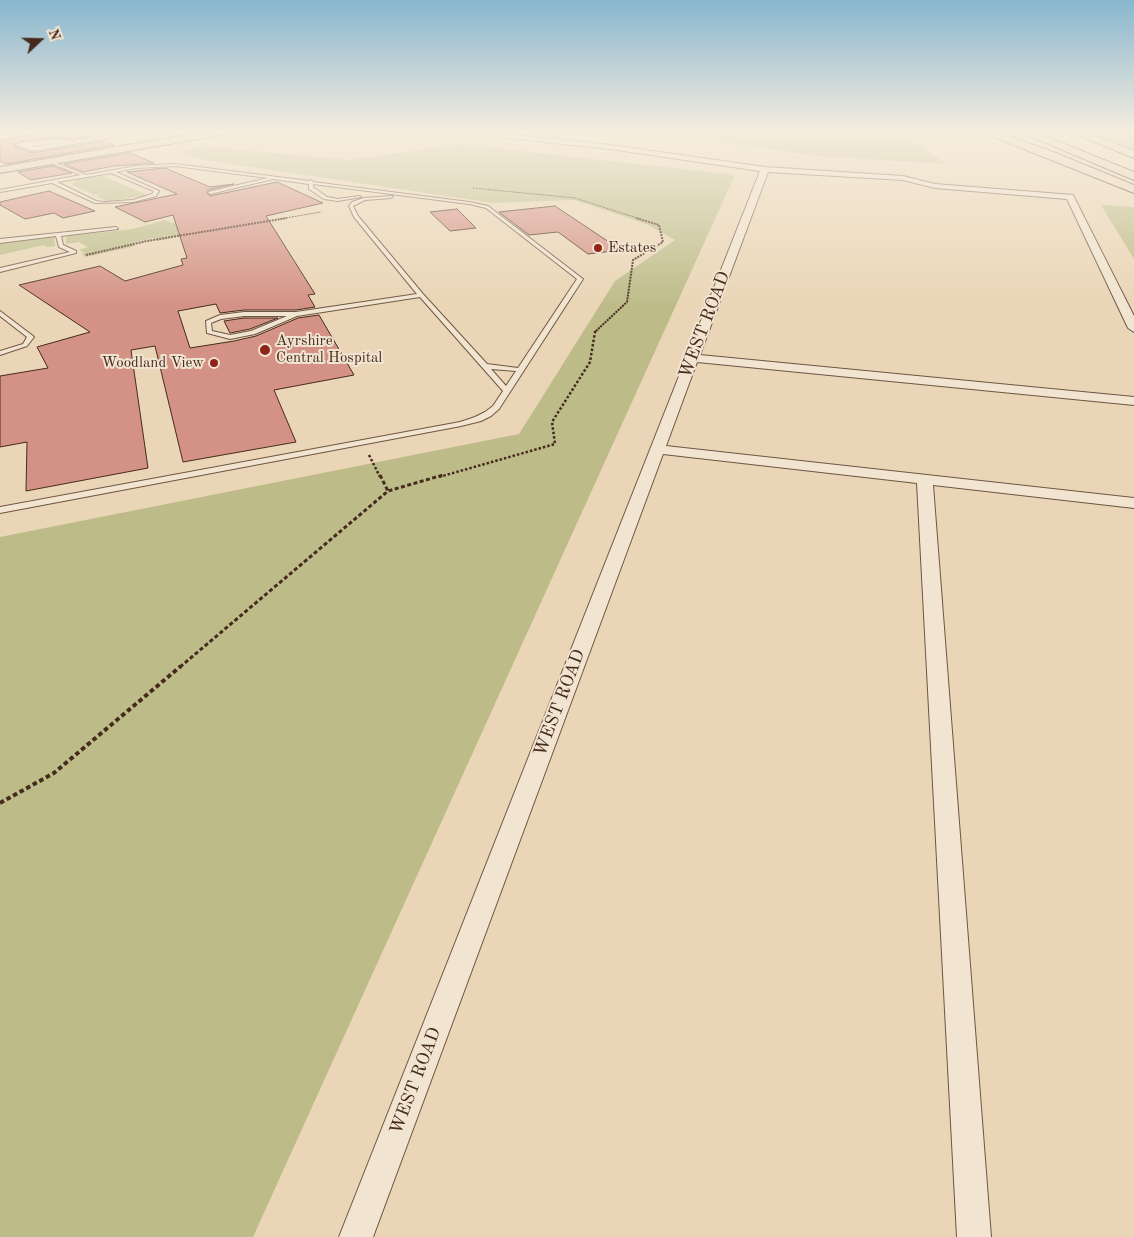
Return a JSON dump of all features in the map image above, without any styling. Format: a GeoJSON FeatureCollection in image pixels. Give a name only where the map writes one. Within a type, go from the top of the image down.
{"type":"FeatureCollection","features":[{"type":"Feature","properties":{"kind":"street","name":"WEST ROAD"},"geometry":{"type":"LineString","coordinates":[[356,1237],[757,190]]}},
{"type":"Feature","properties":{"kind":"street"},"geometry":{"type":"LineString","coordinates":[[977,190],[1070,198],[1134,328]]}},
{"type":"Feature","properties":{"kind":"street"},"geometry":{"type":"LineString","coordinates":[[692,358],[1134,401]]}},
{"type":"Feature","properties":{"kind":"street"},"geometry":{"type":"LineString","coordinates":[[658,449],[1134,503]]}},
{"type":"Feature","properties":{"kind":"street"},"geometry":{"type":"LineString","coordinates":[[925,480],[974,1237]]}},
{"type":"Feature","properties":{"kind":"lane"},"geometry":{"type":"LineString","coordinates":[[69,190],[95,202],[104,203],[133,201],[154,195],[157,191],[154,190]]}},
{"type":"Feature","properties":{"kind":"lane"},"geometry":{"type":"LineString","coordinates":[[210,194],[228,190]]}},
{"type":"Feature","properties":{"kind":"lane"},"geometry":{"type":"LineString","coordinates":[[0,510],[363,443],[478,419],[496,407],[580,279],[488,207],[441,198],[373,190],[354,199],[338,200],[326,198],[314,190]]}},
{"type":"Feature","properties":{"kind":"lane"},"geometry":{"type":"LineString","coordinates":[[410,194],[364,200],[351,206],[356,216],[421,295],[507,392]]}},
{"type":"Feature","properties":{"kind":"lane"},"geometry":{"type":"LineString","coordinates":[[0,241],[116,228]]}},
{"type":"Feature","properties":{"kind":"lane"},"geometry":{"type":"LineString","coordinates":[[0,270],[74,252],[61,246],[58,234]]}},
{"type":"Feature","properties":{"kind":"lane"},"geometry":{"type":"LineString","coordinates":[[296,314],[253,333],[230,337],[209,332],[208,322],[220,317],[244,314],[296,314],[421,295]]}},
{"type":"Feature","properties":{"kind":"lane"},"geometry":{"type":"LineString","coordinates":[[0,313],[31,337],[25,345],[0,353]]}},
{"type":"Feature","properties":{"kind":"lane"},"geometry":{"type":"LineString","coordinates":[[485,366],[521,370]]}},
{"type":"Feature","properties":{"kind":"path"},"geometry":{"type":"LineString","coordinates":[[0,803],[54,773],[388,491],[555,444],[552,422],[590,362],[595,332],[627,302],[633,260],[663,242],[659,225],[575,198],[493,190]]}},
{"type":"Feature","properties":{"kind":"path"},"geometry":{"type":"LineString","coordinates":[[86,255],[147,241],[351,206]]}},
{"type":"Feature","properties":{"kind":"path"},"geometry":{"type":"LineString","coordinates":[[363,443],[388,491]]}},
{"type":"Feature","properties":{"kind":"shaded area"},"geometry":{"type":"Polygon","coordinates":[[[82,190],[135,190],[145,194],[145,196],[108,201],[96,196],[106,192],[94,195],[82,190]]]}},
{"type":"Feature","properties":{"kind":"shaded area"},"geometry":{"type":"Polygon","coordinates":[[[404,190],[728,190],[253,1237],[0,1237],[0,537],[519,434],[615,281],[675,240],[646,224],[574,200],[493,203],[404,190]]]}},
{"type":"Feature","properties":{"kind":"shaded area"},"geometry":{"type":"Polygon","coordinates":[[[1101,205],[1134,207],[1134,259],[1101,205]]]}},
{"type":"Feature","properties":{"kind":"shaded area"},"geometry":{"type":"Polygon","coordinates":[[[165,220],[171,223],[196,221],[229,225],[158,241],[153,238],[132,243],[136,246],[86,257],[81,254],[85,253],[79,250],[88,247],[79,242],[66,244],[68,236],[133,229],[165,220]]]}},
{"type":"Feature","properties":{"kind":"shaded area"},"geometry":{"type":"Polygon","coordinates":[[[54,237],[55,246],[47,247],[44,245],[0,255],[0,244],[54,237]]]}},
{"type":"Feature","properties":{"kind":"building","name":"Woodland View"},"geometry":{"type":"Polygon","coordinates":[[[167,190],[209,190],[207,193],[210,196],[240,190],[294,190],[323,203],[266,216],[315,294],[308,295],[315,307],[296,310],[244,310],[220,313],[216,304],[178,311],[190,348],[256,336],[298,318],[319,315],[354,375],[274,390],[296,442],[183,462],[155,346],[131,350],[148,468],[26,491],[27,442],[0,447],[0,376],[48,368],[37,347],[90,332],[19,285],[100,266],[125,281],[183,265],[181,259],[187,258],[173,215],[145,222],[115,207],[177,194],[167,190]]]}},
{"type":"Feature","properties":{"kind":"building"},"geometry":{"type":"Polygon","coordinates":[[[49,191],[95,211],[63,218],[54,213],[25,219],[0,205],[0,202],[49,191]]]}},
{"type":"Feature","properties":{"kind":"building"},"geometry":{"type":"Polygon","coordinates":[[[555,206],[621,250],[588,254],[558,232],[529,235],[499,212],[555,206]]]}},
{"type":"Feature","properties":{"kind":"building"},"geometry":{"type":"Polygon","coordinates":[[[457,209],[476,228],[450,231],[430,212],[457,209]]]}},
{"type":"Feature","properties":{"kind":"building"},"geometry":{"type":"Polygon","coordinates":[[[244,318],[278,318],[250,329],[230,333],[224,321],[244,318]]]}},
{"type":"Feature","properties":{"kind":"place","name":"Estates"},"geometry":{"type":"Point","coordinates":[598,248]}},
{"type":"Feature","properties":{"kind":"place","name":"Ayrshire Central Hospital"},"geometry":{"type":"Point","coordinates":[265,350]}},
{"type":"Feature","properties":{"kind":"place","name":"Woodland View"},"geometry":{"type":"Point","coordinates":[214,363]}}]}
